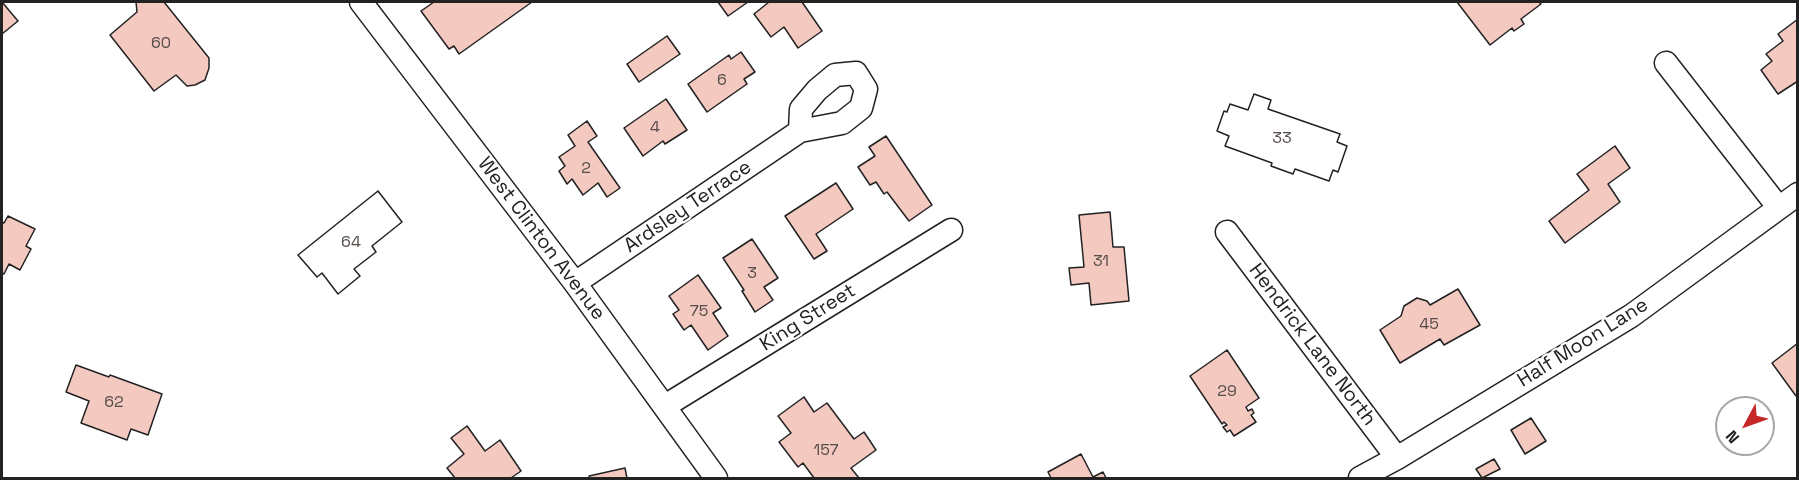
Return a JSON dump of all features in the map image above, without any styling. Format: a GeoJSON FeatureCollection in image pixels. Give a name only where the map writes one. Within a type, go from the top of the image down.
{"type":"FeatureCollection","features":[{"type":"Feature","properties":{"kind":"street","name":"West Clinton Avenue"},"geometry":{"type":"LineString","coordinates":[[361,2],[575,283],[716,478]]}},
{"type":"Feature","properties":{"kind":"street"},"geometry":{"type":"LineString","coordinates":[[1666,63],[1779,208]]}},
{"type":"Feature","properties":{"kind":"street","name":"Ardsley Terrace"},"geometry":{"type":"LineString","coordinates":[[575,283],[800,130]]}},
{"type":"Feature","properties":{"kind":"street","name":"Half Moon Lane"},"geometry":{"type":"LineString","coordinates":[[1360,478],[1397,458],[1631,316],[1797,194]]}},
{"type":"Feature","properties":{"kind":"street","name":"King Street"},"geometry":{"type":"LineString","coordinates":[[665,406],[951,230]]}},
{"type":"Feature","properties":{"kind":"street","name":"Hendrick Lane North"},"geometry":{"type":"LineString","coordinates":[[1227,232],[1397,458]]}},
{"type":"Feature","properties":{"kind":"building"},"geometry":{"type":"Polygon","coordinates":[[[2,2],[18,21],[2,34],[2,2]]]}},
{"type":"Feature","properties":{"kind":"building"},"geometry":{"type":"Polygon","coordinates":[[[136,2],[164,2],[209,58],[205,80],[187,86],[176,75],[154,91],[110,35],[137,12],[136,2]]]}},
{"type":"Feature","properties":{"kind":"building"},"geometry":{"type":"Polygon","coordinates":[[[434,2],[532,2],[459,54],[454,46],[449,49],[421,11],[434,2]]]}},
{"type":"Feature","properties":{"kind":"building"},"geometry":{"type":"Polygon","coordinates":[[[718,2],[748,2],[728,16],[718,2]]]}},
{"type":"Feature","properties":{"kind":"building"},"geometry":{"type":"Polygon","coordinates":[[[769,2],[802,2],[822,31],[798,48],[784,27],[771,37],[754,14],[769,2]]]}},
{"type":"Feature","properties":{"kind":"building"},"geometry":{"type":"Polygon","coordinates":[[[1457,2],[1539,2],[1541,4],[1521,19],[1524,24],[1514,31],[1512,28],[1490,45],[1457,2]]]}},
{"type":"Feature","properties":{"kind":"building"},"geometry":{"type":"Polygon","coordinates":[[[1798,19],[1798,81],[1778,94],[1761,70],[1772,61],[1766,54],[1783,41],[1778,34],[1798,19]]]}},
{"type":"Feature","properties":{"kind":"building"},"geometry":{"type":"Polygon","coordinates":[[[667,36],[680,54],[639,82],[627,64],[667,36]]]}},
{"type":"Feature","properties":{"kind":"building"},"geometry":{"type":"Polygon","coordinates":[[[741,52],[755,72],[744,79],[747,84],[707,112],[688,84],[729,55],[731,59],[741,52]]]}},
{"type":"Feature","properties":{"kind":"building"},"geometry":{"type":"Polygon","coordinates":[[[1254,94],[1271,100],[1268,109],[1340,134],[1337,142],[1347,146],[1338,172],[1333,170],[1329,181],[1295,169],[1293,174],[1271,166],[1272,163],[1225,146],[1229,136],[1217,131],[1224,111],[1227,112],[1230,104],[1248,110],[1254,94]]]}},
{"type":"Feature","properties":{"kind":"building"},"geometry":{"type":"Polygon","coordinates":[[[1254,94],[1271,100],[1268,109],[1340,134],[1337,142],[1347,146],[1338,172],[1333,170],[1329,181],[1295,169],[1293,174],[1271,166],[1272,163],[1225,146],[1229,136],[1217,131],[1224,111],[1227,112],[1230,104],[1248,110],[1254,94]]]}},
{"type":"Feature","properties":{"kind":"building"},"geometry":{"type":"Polygon","coordinates":[[[666,99],[687,130],[665,144],[663,141],[643,156],[624,128],[666,99]]]}},
{"type":"Feature","properties":{"kind":"building"},"geometry":{"type":"Polygon","coordinates":[[[587,121],[597,136],[588,142],[620,188],[607,197],[598,183],[583,195],[572,179],[567,184],[559,171],[565,166],[559,157],[575,146],[568,135],[587,121]]]}},
{"type":"Feature","properties":{"kind":"building"},"geometry":{"type":"Polygon","coordinates":[[[886,136],[932,205],[909,221],[887,192],[884,194],[876,182],[870,185],[858,167],[875,156],[869,147],[886,136]]]}},
{"type":"Feature","properties":{"kind":"building"},"geometry":{"type":"Polygon","coordinates":[[[1615,146],[1630,168],[1608,184],[1620,202],[1565,243],[1549,221],[1589,190],[1577,174],[1615,146]]]}},
{"type":"Feature","properties":{"kind":"building"},"geometry":{"type":"Polygon","coordinates":[[[836,183],[853,209],[816,234],[827,251],[814,259],[785,216],[836,183]]]}},
{"type":"Feature","properties":{"kind":"building"},"geometry":{"type":"Polygon","coordinates":[[[378,191],[402,222],[372,246],[376,252],[354,269],[360,276],[338,294],[322,273],[317,277],[298,255],[378,191]]]}},
{"type":"Feature","properties":{"kind":"building"},"geometry":{"type":"Polygon","coordinates":[[[378,191],[402,222],[372,246],[376,252],[354,269],[360,276],[338,294],[322,273],[317,277],[298,255],[378,191]]]}},
{"type":"Feature","properties":{"kind":"building"},"geometry":{"type":"Polygon","coordinates":[[[1110,212],[1113,247],[1124,247],[1129,301],[1091,305],[1089,283],[1071,285],[1069,268],[1084,267],[1079,215],[1110,212]]]}},
{"type":"Feature","properties":{"kind":"building"},"geometry":{"type":"Polygon","coordinates":[[[8,216],[35,229],[26,246],[31,249],[20,270],[9,264],[4,274],[2,273],[2,222],[4,223],[8,216]]]}},
{"type":"Feature","properties":{"kind":"building"},"geometry":{"type":"Polygon","coordinates":[[[752,239],[778,278],[764,287],[773,300],[755,312],[723,258],[752,239]]]}},
{"type":"Feature","properties":{"kind":"building"},"geometry":{"type":"Polygon","coordinates":[[[698,275],[721,308],[713,313],[728,336],[708,350],[691,325],[684,330],[673,314],[679,310],[669,296],[698,275]]]}},
{"type":"Feature","properties":{"kind":"building"},"geometry":{"type":"Polygon","coordinates":[[[1458,289],[1480,325],[1444,345],[1440,339],[1400,363],[1380,330],[1401,316],[1404,306],[1417,298],[1427,301],[1430,305],[1458,289]]]}},
{"type":"Feature","properties":{"kind":"building"},"geometry":{"type":"Polygon","coordinates":[[[1798,343],[1798,395],[1796,396],[1772,363],[1798,343]]]}},
{"type":"Feature","properties":{"kind":"building"},"geometry":{"type":"Polygon","coordinates":[[[1227,350],[1259,398],[1246,407],[1248,411],[1252,409],[1254,413],[1251,415],[1256,422],[1234,436],[1230,430],[1227,432],[1223,427],[1227,425],[1224,422],[1222,424],[1190,376],[1227,350]]]}},
{"type":"Feature","properties":{"kind":"building"},"geometry":{"type":"Polygon","coordinates":[[[76,365],[162,394],[148,435],[131,429],[127,440],[81,423],[89,401],[66,392],[76,365]]]}},
{"type":"Feature","properties":{"kind":"building"},"geometry":{"type":"Polygon","coordinates":[[[804,397],[814,412],[827,403],[854,439],[864,432],[876,450],[851,468],[859,478],[814,478],[803,463],[798,467],[779,442],[791,433],[778,416],[804,397]]]}},
{"type":"Feature","properties":{"kind":"building"},"geometry":{"type":"Polygon","coordinates":[[[1531,418],[1546,441],[1525,454],[1511,430],[1531,418]]]}},
{"type":"Feature","properties":{"kind":"building"},"geometry":{"type":"Polygon","coordinates":[[[467,426],[485,451],[500,440],[521,471],[511,478],[455,478],[447,468],[464,454],[451,438],[467,426]]]}},
{"type":"Feature","properties":{"kind":"building"},"geometry":{"type":"Polygon","coordinates":[[[1081,454],[1093,477],[1103,472],[1106,478],[1051,478],[1048,472],[1081,454]]]}},
{"type":"Feature","properties":{"kind":"building"},"geometry":{"type":"Polygon","coordinates":[[[1494,459],[1500,469],[1482,478],[1476,469],[1494,459]]]}},
{"type":"Feature","properties":{"kind":"building"},"geometry":{"type":"Polygon","coordinates":[[[625,468],[627,478],[590,478],[589,476],[625,468]]]}}]}
